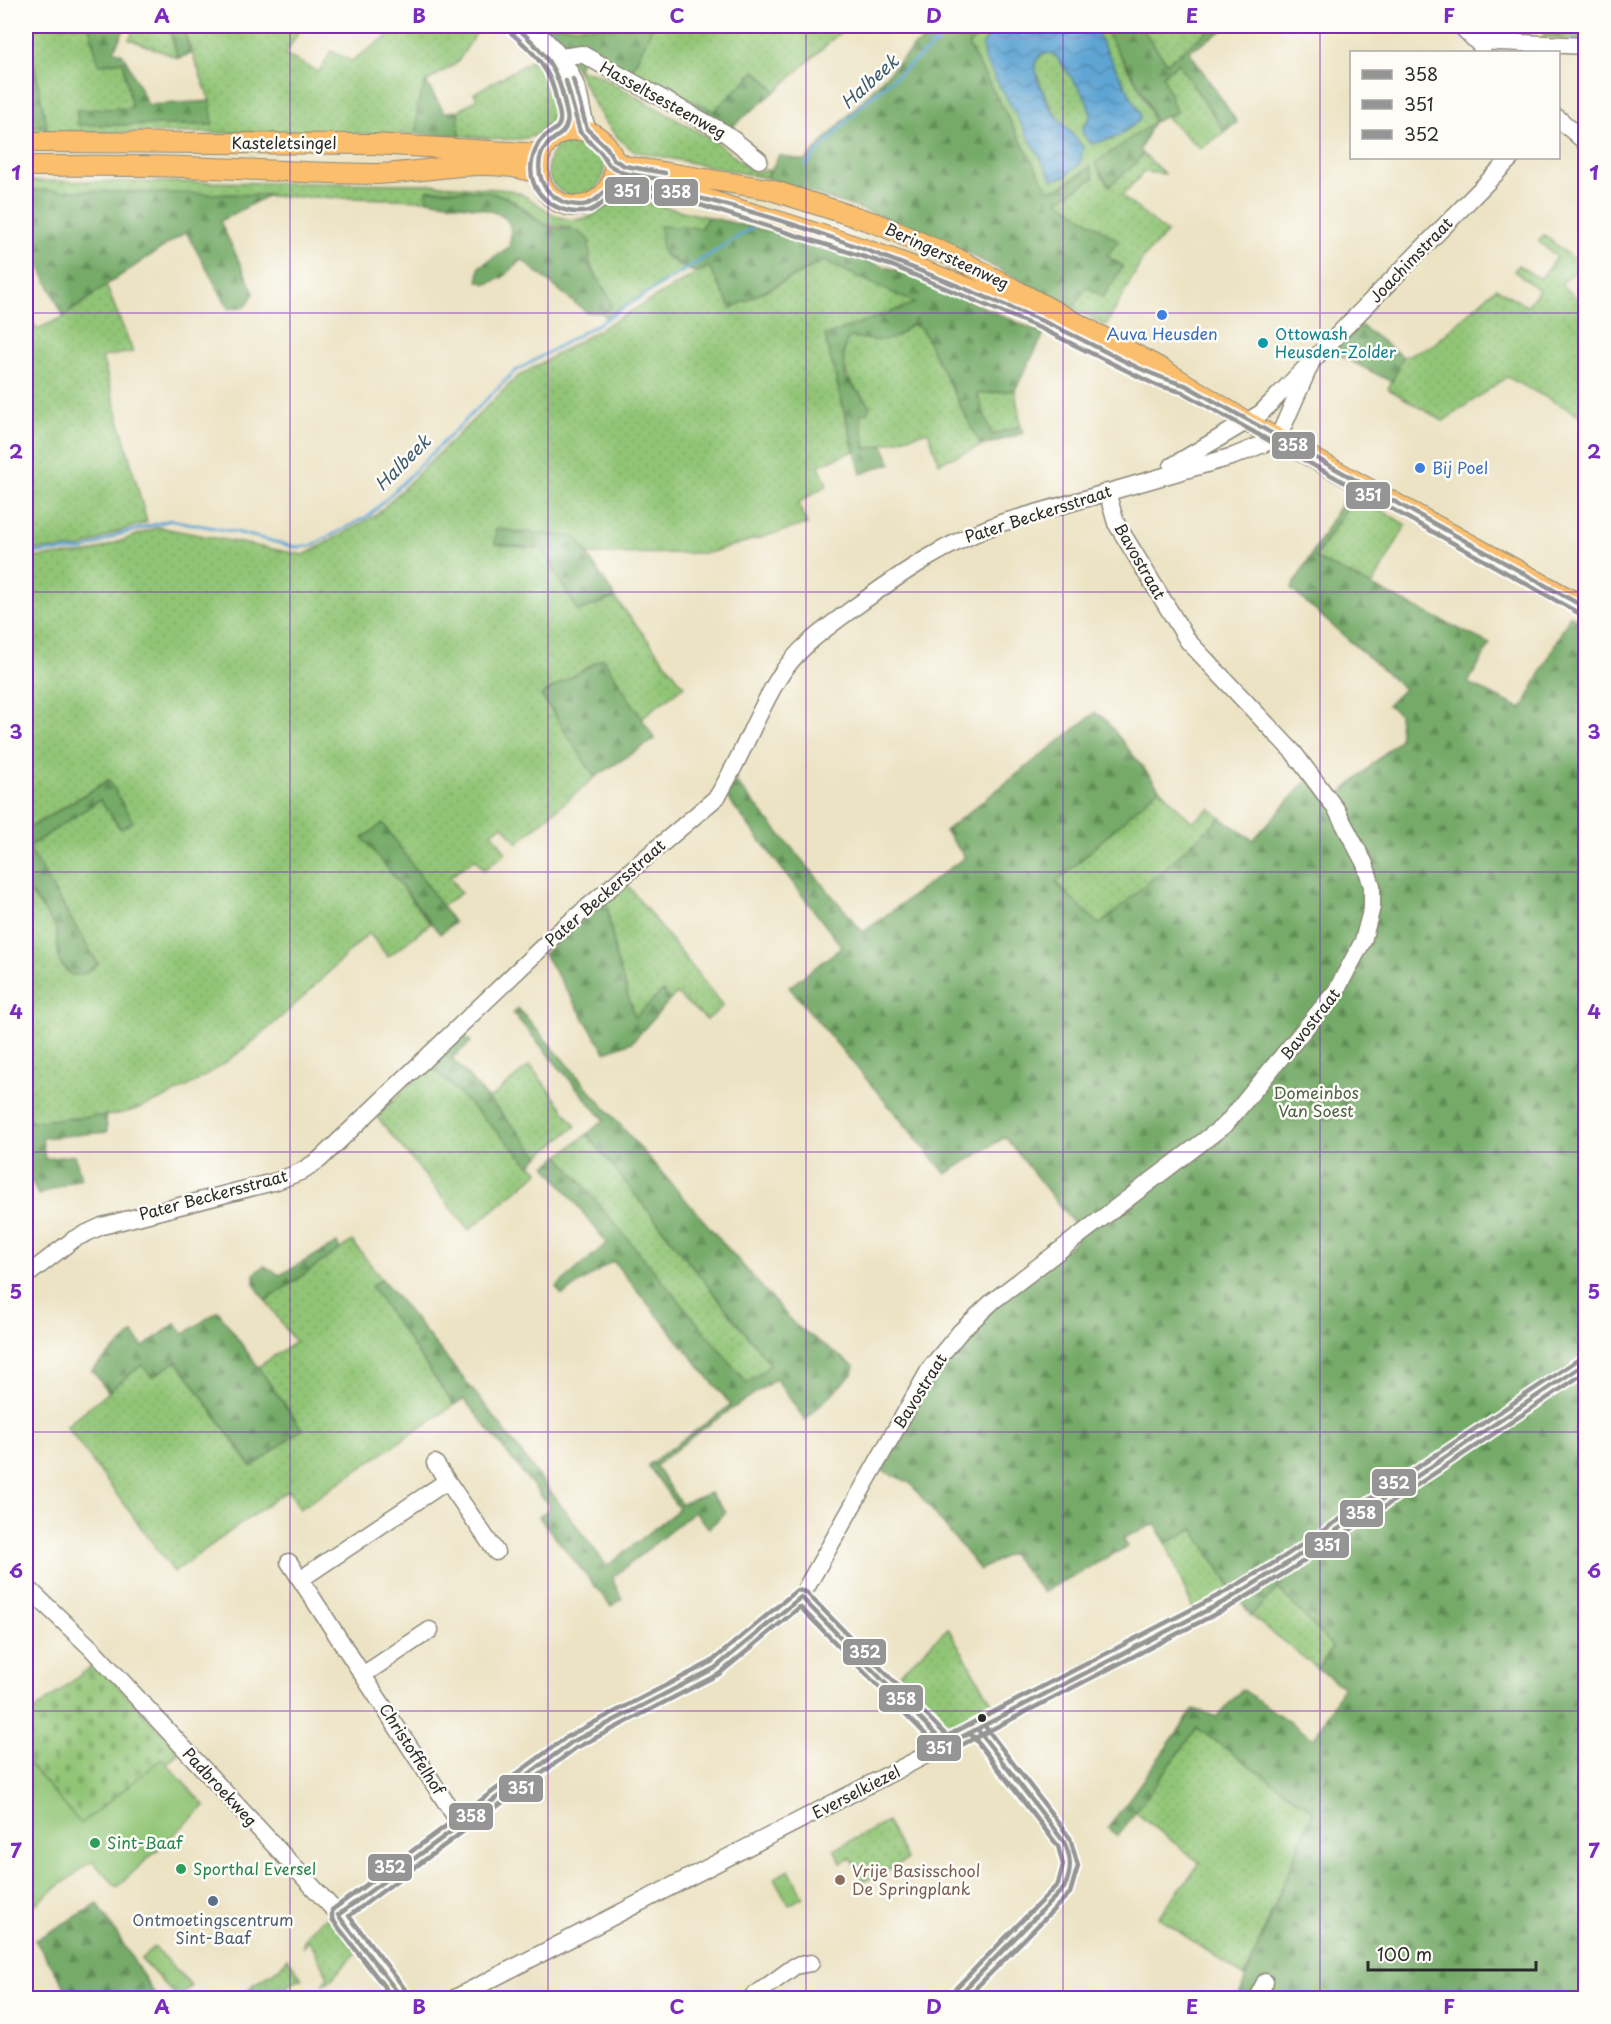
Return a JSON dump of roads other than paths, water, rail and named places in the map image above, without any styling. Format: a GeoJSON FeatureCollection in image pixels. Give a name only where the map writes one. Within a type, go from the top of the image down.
{"type":"FeatureCollection","features":[{"type":"Feature","properties":{"kind":"main road"},"geometry":{"type":"LineString","coordinates":[[589,132],[577,130],[564,132],[555,137],[541,154],[539,174],[549,194],[570,205],[593,202],[610,185],[614,173],[614,160],[625,166],[686,184]]}},
{"type":"Feature","properties":{"kind":"main road","name":"Hasseltsesteenweg"},"geometry":{"type":"LineString","coordinates":[[589,132],[600,138],[609,148],[614,160]]}},
{"type":"Feature","properties":{"kind":"main road","name":"Kasteletsingel"},"geometry":{"type":"LineString","coordinates":[[26,142],[374,144],[541,154]]}},
{"type":"Feature","properties":{"kind":"main road","name":"Kasteletsingel"},"geometry":{"type":"LineString","coordinates":[[26,166],[183,167],[373,174],[408,173],[463,165],[516,168],[539,174]]}},
{"type":"Feature","properties":{"kind":"main road","name":"Beringersteenweg"},"geometry":{"type":"LineString","coordinates":[[686,184],[743,183],[768,189],[878,224],[1004,282],[1162,369],[1185,386],[1247,422],[1586,608]]}},
{"type":"Feature","properties":{"kind":"main road"},"geometry":{"type":"LineString","coordinates":[[610,185],[686,184]]}},
{"type":"Feature","properties":{"kind":"main road","name":"Beringersteenweg"},"geometry":{"type":"LineString","coordinates":[[686,184],[896,259],[1045,322],[1159,378],[1185,386]]}},
{"type":"Feature","properties":{"kind":"street"},"geometry":{"type":"LineString","coordinates":[[515,26],[540,48],[552,64],[562,87],[567,107],[568,122],[564,132]]}},
{"type":"Feature","properties":{"kind":"street","name":"Hasseltsesteenweg"},"geometry":{"type":"LineString","coordinates":[[529,26],[551,43],[561,57],[578,92],[582,118],[589,132]]}},
{"type":"Feature","properties":{"kind":"street"},"geometry":{"type":"LineString","coordinates":[[1461,26],[1482,47],[1586,46]]}},
{"type":"Feature","properties":{"kind":"street","name":"Hasseltsesteenweg"},"geometry":{"type":"LineString","coordinates":[[561,57],[582,54],[725,133],[759,160]]}},
{"type":"Feature","properties":{"kind":"street"},"geometry":{"type":"LineString","coordinates":[[1560,120],[1586,142]]}},
{"type":"Feature","properties":{"kind":"street","name":"Joachimstraat"},"geometry":{"type":"LineString","coordinates":[[1247,422],[1261,413],[1510,159]]}},
{"type":"Feature","properties":{"kind":"street","name":"Joachimstraat"},"geometry":{"type":"LineString","coordinates":[[1278,438],[1311,363]]}},
{"type":"Feature","properties":{"kind":"street","name":"Pater Beckersstraat"},"geometry":{"type":"LineString","coordinates":[[1150,478],[1247,422]]}},
{"type":"Feature","properties":{"kind":"street","name":"Pater Beckersstraat"},"geometry":{"type":"LineString","coordinates":[[26,1276],[74,1239],[102,1226],[277,1181],[300,1172],[319,1160],[556,934],[717,796],[732,773],[778,678],[812,639],[914,564],[967,535],[1150,478],[1234,456],[1278,438]]}},
{"type":"Feature","properties":{"kind":"street","name":"Bavostraat"},"geometry":{"type":"LineString","coordinates":[[338,1915],[572,1742],[715,1668],[801,1597],[931,1367],[960,1332],[993,1301],[1226,1124],[1275,1069],[1336,992],[1369,925],[1372,886],[1365,864],[1336,809],[1294,753],[1188,641],[1116,523],[1107,492]]}},
{"type":"Feature","properties":{"kind":"street","name":"Everselkiezel"},"geometry":{"type":"LineString","coordinates":[[465,1996],[1229,1599],[1286,1564],[1586,1363]]}},
{"type":"Feature","properties":{"kind":"street"},"geometry":{"type":"LineString","coordinates":[[435,1463],[496,1552]]}},
{"type":"Feature","properties":{"kind":"street"},"geometry":{"type":"LineString","coordinates":[[300,1579],[447,1481]]}},
{"type":"Feature","properties":{"kind":"street","name":"Christoffelhof"},"geometry":{"type":"LineString","coordinates":[[289,1562],[460,1824]]}},
{"type":"Feature","properties":{"kind":"street","name":"Padbroekweg"},"geometry":{"type":"LineString","coordinates":[[26,1586],[99,1657],[338,1915],[402,1998]]}},
{"type":"Feature","properties":{"kind":"street"},"geometry":{"type":"LineString","coordinates":[[801,1597],[946,1745]]}},
{"type":"Feature","properties":{"kind":"street"},"geometry":{"type":"LineString","coordinates":[[363,1675],[430,1630]]}},
{"type":"Feature","properties":{"kind":"street"},"geometry":{"type":"LineString","coordinates":[[956,1998],[1046,1906],[1071,1876],[1070,1853],[1064,1842],[978,1730]]}},
{"type":"Feature","properties":{"kind":"street"},"geometry":{"type":"LineString","coordinates":[[751,1998],[795,1966],[811,1964]]}},
{"type":"Feature","properties":{"kind":"street"},"geometry":{"type":"LineString","coordinates":[[1257,1998],[1265,1982]]}},
{"type":"Feature","properties":{"kind":"water"},"geometry":{"type":"Polygon","coordinates":[[[1003,26],[1020,26],[1025,33],[1037,26],[1093,26],[1140,113],[1140,120],[1117,137],[1092,144],[1083,134],[1082,128],[1091,116],[1086,98],[1056,56],[1051,53],[1041,54],[1035,63],[1038,82],[1050,108],[1083,147],[1080,164],[1065,176],[1053,180],[983,54],[985,39],[1003,26]]]}},
{"type":"Feature","properties":{"kind":"waterway","name":"Halbeek"},"geometry":{"type":"LineString","coordinates":[[806,165],[866,101],[957,26]]}},
{"type":"Feature","properties":{"kind":"waterway","name":"Halbeek"},"geometry":{"type":"LineString","coordinates":[[26,553],[84,550],[117,535],[171,520],[236,532],[295,547],[311,546],[370,515],[514,372],[608,318],[752,228]]}},
{"type":"Feature","properties":{"kind":"place","name":"Auva Heusden"},"geometry":{"type":"Point","coordinates":[1162,315]}},
{"type":"Feature","properties":{"kind":"place","name":"Ottowash Heusden-Zolder"},"geometry":{"type":"Point","coordinates":[1263,343]}},
{"type":"Feature","properties":{"kind":"place","name":"Bij Poel"},"geometry":{"type":"Point","coordinates":[1420,468]}},
{"type":"Feature","properties":{"kind":"place","name":"Sint-Baaf"},"geometry":{"type":"Point","coordinates":[95,1843]}},
{"type":"Feature","properties":{"kind":"place","name":"Sporthal Eversel"},"geometry":{"type":"Point","coordinates":[181,1869]}},
{"type":"Feature","properties":{"kind":"place","name":"Vrije Basisschool De Springplank"},"geometry":{"type":"Point","coordinates":[840,1880]}},
{"type":"Feature","properties":{"kind":"place","name":"Ontmoetingscentrum Sint-Baaf"},"geometry":{"type":"Point","coordinates":[213,1901]}},
{"type":"Feature","properties":{"kind":"park label","name":"Domeinbos Van Soest"},"geometry":{"type":"Point","coordinates":[1316,1102]}}]}
